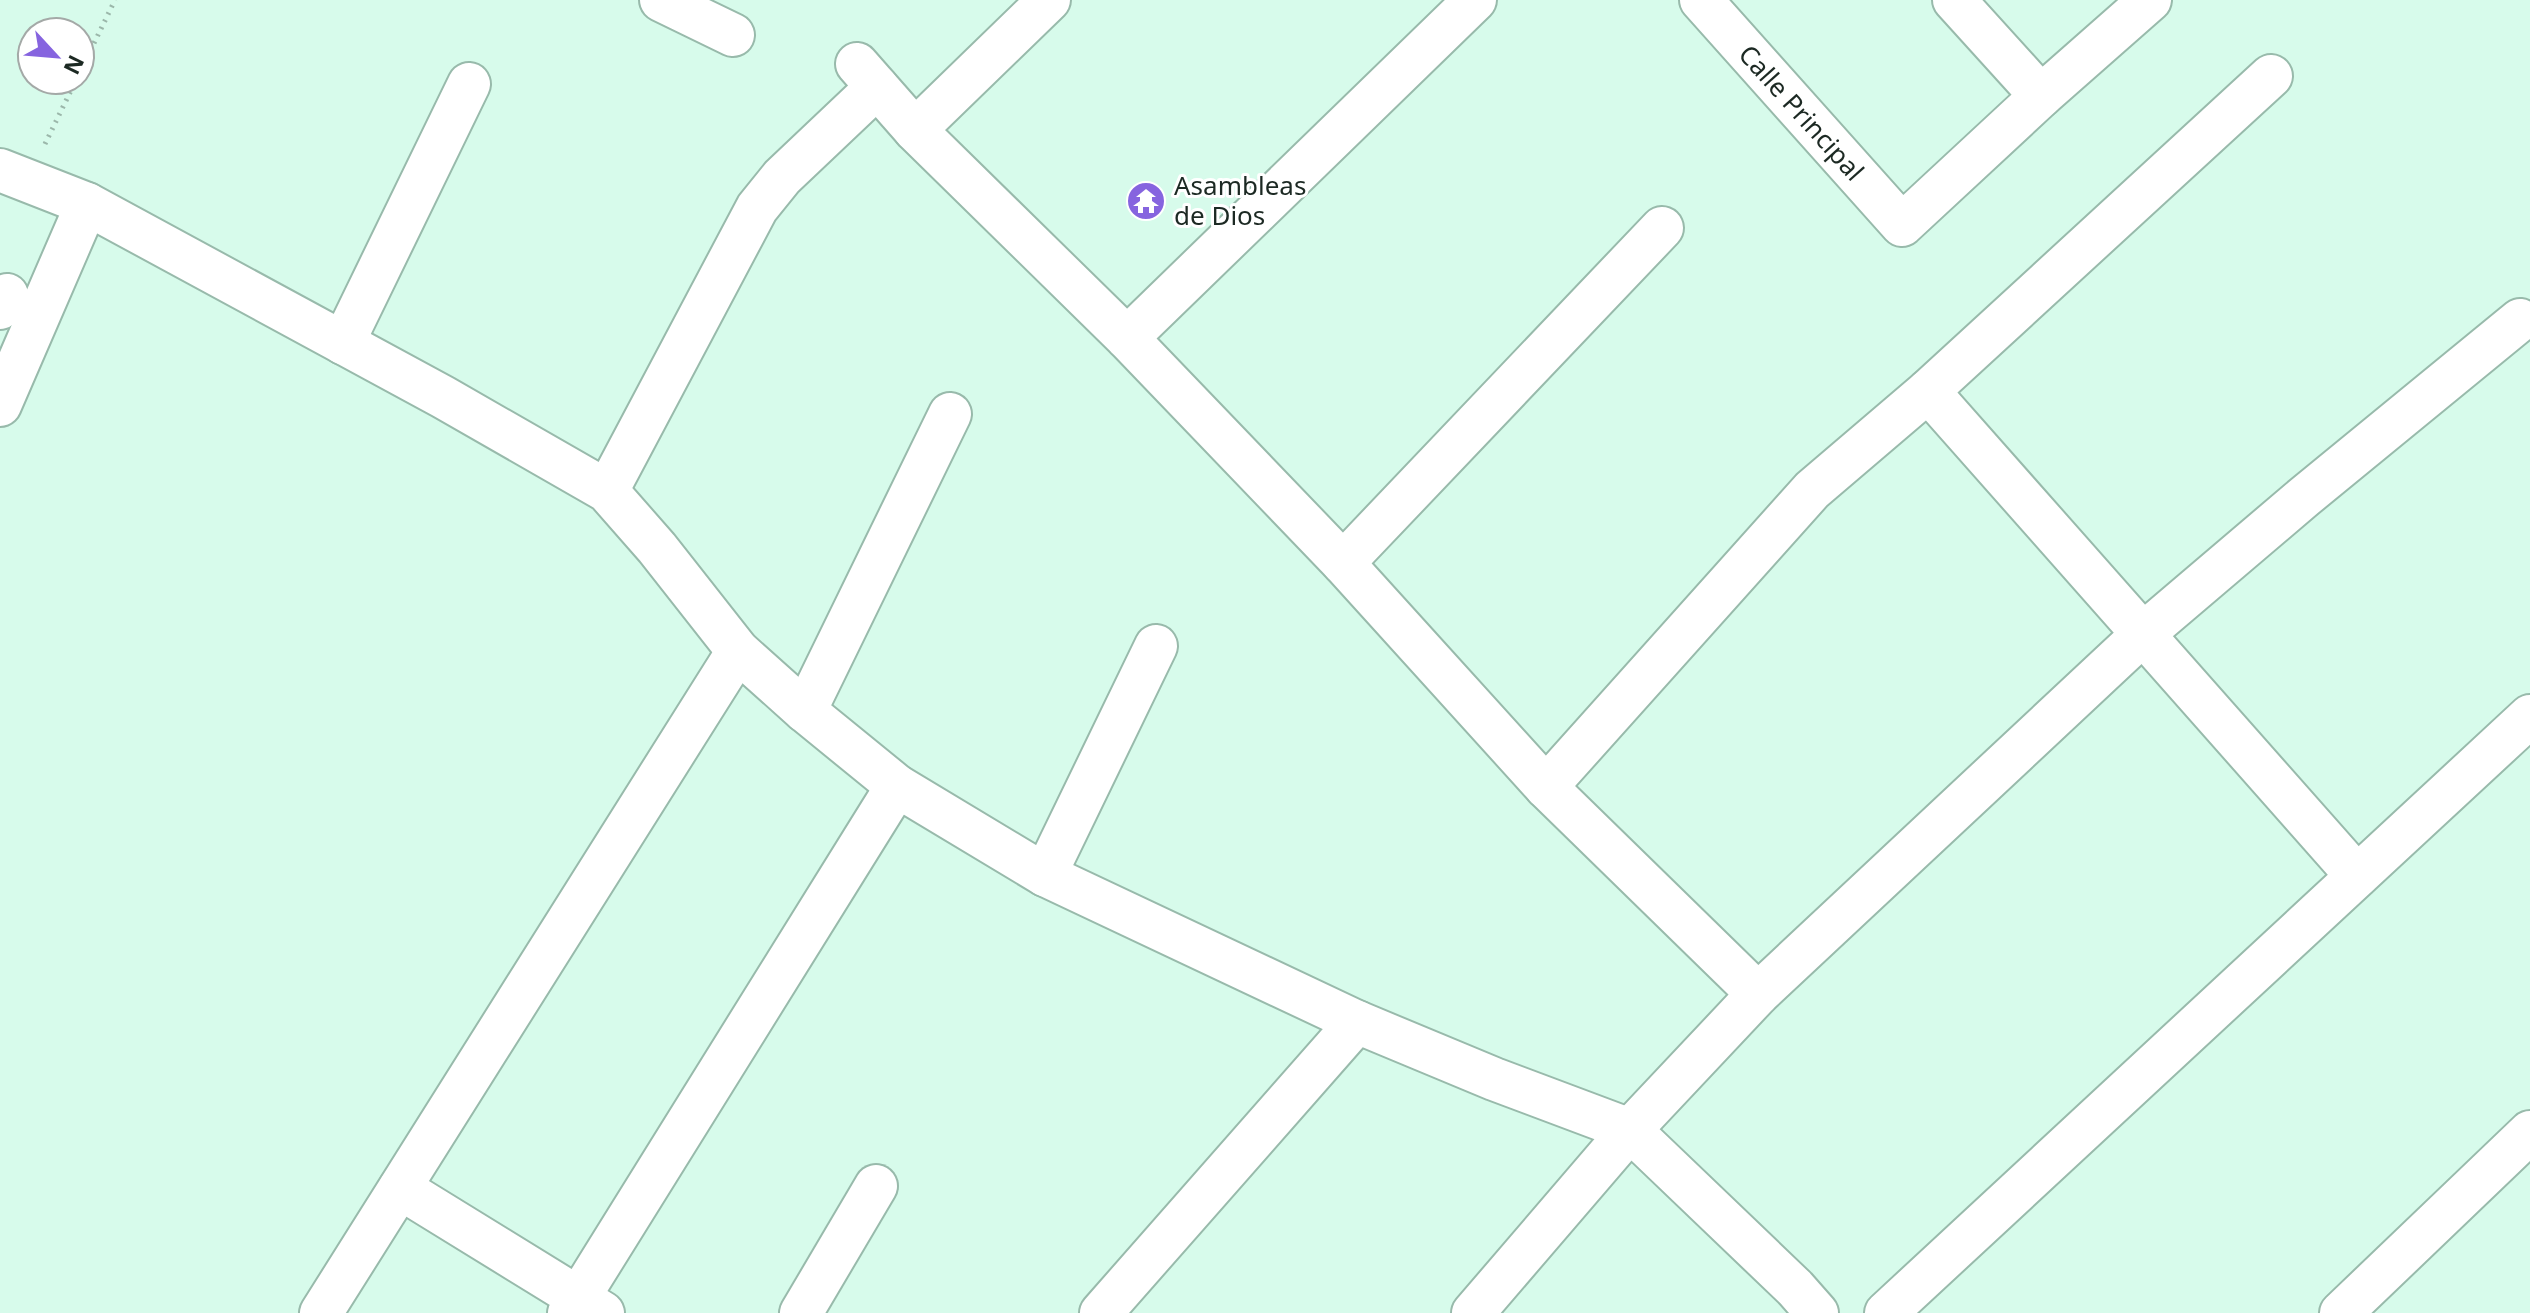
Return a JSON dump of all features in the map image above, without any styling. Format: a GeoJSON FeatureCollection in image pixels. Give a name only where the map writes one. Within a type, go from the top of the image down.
{"type":"FeatureCollection","features":[{"type":"Feature","properties":{"kind":"street"},"geometry":{"type":"LineString","coordinates":[[661,0],[733,35]]}},
{"type":"Feature","properties":{"kind":"street"},"geometry":{"type":"LineString","coordinates":[[915,130],[1049,0]]}},
{"type":"Feature","properties":{"kind":"street"},"geometry":{"type":"LineString","coordinates":[[1127,338],[1475,0]]}},
{"type":"Feature","properties":{"kind":"street","name":"Calle Principal"},"geometry":{"type":"LineString","coordinates":[[1701,0],[1902,225],[2041,96]]}},
{"type":"Feature","properties":{"kind":"street"},"geometry":{"type":"LineString","coordinates":[[1954,0],[2041,96],[2150,0]]}},
{"type":"Feature","properties":{"kind":"street"},"geometry":{"type":"LineString","coordinates":[[607,491],[757,208],[867,75],[915,130],[1127,338],[1343,563],[1546,787],[1758,994]]}},
{"type":"Feature","properties":{"kind":"street"},"geometry":{"type":"LineString","coordinates":[[1546,787],[1812,490],[1928,391],[2271,76]]}},
{"type":"Feature","properties":{"kind":"street"},"geometry":{"type":"LineString","coordinates":[[343,343],[469,84]]}},
{"type":"Feature","properties":{"kind":"street"},"geometry":{"type":"LineString","coordinates":[[13,175],[87,204],[607,491],[657,548],[738,651],[805,711],[897,786],[1045,875],[1357,1022],[1494,1079],[1630,1130],[1795,1288],[1817,1313]]}},
{"type":"Feature","properties":{"kind":"street"},"geometry":{"type":"LineString","coordinates":[[0,405],[87,204]]}},
{"type":"Feature","properties":{"kind":"street"},"geometry":{"type":"LineString","coordinates":[[1343,563],[1662,228]]}},
{"type":"Feature","properties":{"kind":"street"},"geometry":{"type":"LineString","coordinates":[[1473,1313],[1630,1130],[1758,994],[2143,634],[2520,320]]}},
{"type":"Feature","properties":{"kind":"street"},"geometry":{"type":"LineString","coordinates":[[1928,391],[2357,876]]}},
{"type":"Feature","properties":{"kind":"street"},"geometry":{"type":"LineString","coordinates":[[805,711],[950,414]]}},
{"type":"Feature","properties":{"kind":"street"},"geometry":{"type":"LineString","coordinates":[[1045,875],[1156,646]]}},
{"type":"Feature","properties":{"kind":"street"},"geometry":{"type":"LineString","coordinates":[[321,1313],[738,651]]}},
{"type":"Feature","properties":{"kind":"street"},"geometry":{"type":"LineString","coordinates":[[1886,1313],[2530,716]]}},
{"type":"Feature","properties":{"kind":"street"},"geometry":{"type":"LineString","coordinates":[[400,1188],[584,1308],[897,786]]}},
{"type":"Feature","properties":{"kind":"street"},"geometry":{"type":"LineString","coordinates":[[1101,1313],[1357,1022]]}},
{"type":"Feature","properties":{"kind":"street"},"geometry":{"type":"LineString","coordinates":[[2341,1313],[2530,1132]]}},
{"type":"Feature","properties":{"kind":"street"},"geometry":{"type":"LineString","coordinates":[[801,1313],[876,1186]]}},
{"type":"Feature","properties":{"kind":"path"},"geometry":{"type":"LineString","coordinates":[[96,39],[115,0]]}},
{"type":"Feature","properties":{"kind":"path"},"geometry":{"type":"LineString","coordinates":[[13,175],[65,96]]}},
{"type":"Feature","properties":{"kind":"place","name":"Asambleas de Dios"},"geometry":{"type":"Point","coordinates":[1146,201]}}]}
